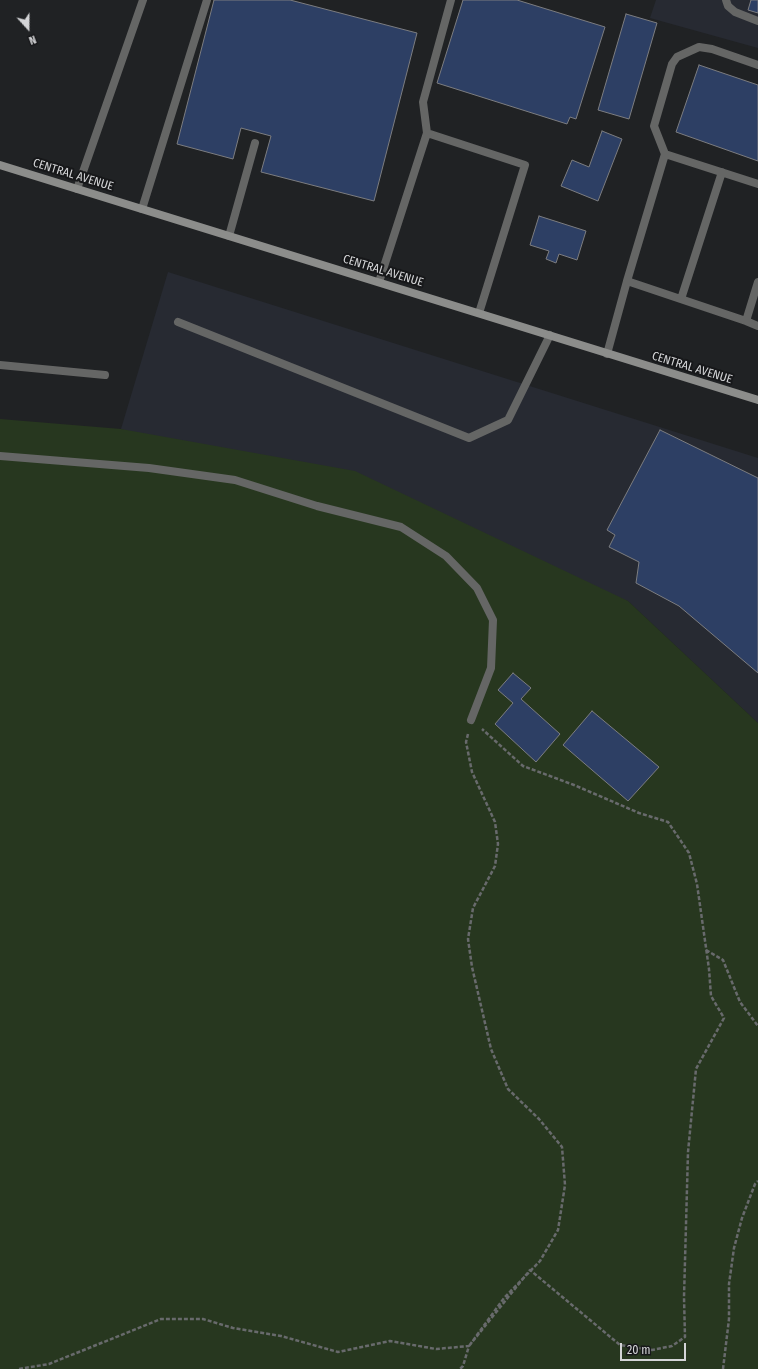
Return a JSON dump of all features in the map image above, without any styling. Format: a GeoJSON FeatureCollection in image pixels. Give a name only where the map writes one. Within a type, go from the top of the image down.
{"type":"FeatureCollection","features":[{"type":"Feature","properties":{"kind":"main road","name":"CENTRAL AVENUE"},"geometry":{"type":"LineString","coordinates":[[0,165],[758,400]]}},
{"type":"Feature","properties":{"kind":"lane"},"geometry":{"type":"LineString","coordinates":[[77,189],[143,0]]}},
{"type":"Feature","properties":{"kind":"lane"},"geometry":{"type":"LineString","coordinates":[[142,209],[207,0]]}},
{"type":"Feature","properties":{"kind":"lane"},"geometry":{"type":"LineString","coordinates":[[379,282],[427,133],[423,102],[451,0]]}},
{"type":"Feature","properties":{"kind":"lane"},"geometry":{"type":"LineString","coordinates":[[726,0],[728,6],[734,12],[758,21]]}},
{"type":"Feature","properties":{"kind":"lane"},"geometry":{"type":"LineString","coordinates":[[607,354],[665,154],[654,126],[672,64],[677,57],[699,47],[712,49],[758,65]]}},
{"type":"Feature","properties":{"kind":"lane"},"geometry":{"type":"LineString","coordinates":[[427,133],[525,166],[479,313]]}},
{"type":"Feature","properties":{"kind":"lane"},"geometry":{"type":"LineString","coordinates":[[229,236],[255,143]]}},
{"type":"Feature","properties":{"kind":"lane"},"geometry":{"type":"LineString","coordinates":[[665,154],[758,184]]}},
{"type":"Feature","properties":{"kind":"lane"},"geometry":{"type":"LineString","coordinates":[[681,299],[722,172]]}},
{"type":"Feature","properties":{"kind":"lane"},"geometry":{"type":"LineString","coordinates":[[627,281],[758,326]]}},
{"type":"Feature","properties":{"kind":"lane"},"geometry":{"type":"LineString","coordinates":[[746,321],[758,282]]}},
{"type":"Feature","properties":{"kind":"lane"},"geometry":{"type":"LineString","coordinates":[[178,322],[469,438],[508,420],[550,335]]}},
{"type":"Feature","properties":{"kind":"lane"},"geometry":{"type":"LineString","coordinates":[[0,365],[105,375]]}},
{"type":"Feature","properties":{"kind":"lane"},"geometry":{"type":"LineString","coordinates":[[0,456],[149,468],[235,480],[317,506],[401,527],[446,556],[477,588],[493,620],[491,668],[471,720]]}},
{"type":"Feature","properties":{"kind":"path"},"geometry":{"type":"LineString","coordinates":[[19,1369],[49,1364],[162,1318],[203,1319],[233,1328],[281,1336],[338,1352],[390,1341],[436,1349],[469,1346],[530,1270],[620,1345],[652,1350],[672,1346],[685,1338],[684,1296],[688,1152],[696,1069],[724,1018],[711,996],[709,969],[697,884],[689,854],[668,822],[639,813],[574,785],[523,766],[471,720],[466,742],[472,772],[495,822],[498,844],[495,866],[474,908],[468,939],[472,967],[491,1050],[505,1083],[508,1090],[539,1119],[562,1147],[565,1185],[558,1230],[540,1261],[504,1298],[469,1346],[463,1366],[460,1369]]}},
{"type":"Feature","properties":{"kind":"path"},"geometry":{"type":"LineString","coordinates":[[706,950],[723,960],[740,1002],[758,1026]]}},
{"type":"Feature","properties":{"kind":"path"},"geometry":{"type":"LineString","coordinates":[[723,1369],[729,1319],[729,1284],[734,1248],[742,1218],[755,1184],[758,1181]]}},
{"type":"Feature","properties":{"kind":"shaded area"},"geometry":{"type":"Polygon","coordinates":[[[656,0],[758,0],[758,48],[650,18],[656,0]]]}},
{"type":"Feature","properties":{"kind":"shaded area"},"geometry":{"type":"Polygon","coordinates":[[[168,272],[758,458],[758,723],[628,601],[121,429],[168,272]]]}},
{"type":"Feature","properties":{"kind":"green space"},"geometry":{"type":"Polygon","coordinates":[[[0,419],[121,429],[355,471],[628,601],[758,723],[758,1369],[0,1369],[0,419]]]}},
{"type":"Feature","properties":{"kind":"building"},"geometry":{"type":"Polygon","coordinates":[[[214,0],[290,0],[417,33],[374,201],[261,172],[271,136],[241,128],[233,159],[177,144],[214,0]]]}},
{"type":"Feature","properties":{"kind":"building"},"geometry":{"type":"Polygon","coordinates":[[[463,0],[517,0],[605,27],[576,119],[570,117],[567,124],[437,83],[463,0]]]}},
{"type":"Feature","properties":{"kind":"building"},"geometry":{"type":"Polygon","coordinates":[[[751,0],[758,0],[758,13],[748,10],[751,0]]]}},
{"type":"Feature","properties":{"kind":"building"},"geometry":{"type":"Polygon","coordinates":[[[626,14],[657,23],[629,119],[598,110],[626,14]]]}},
{"type":"Feature","properties":{"kind":"building"},"geometry":{"type":"Polygon","coordinates":[[[699,65],[758,85],[758,161],[676,132],[699,65]]]}},
{"type":"Feature","properties":{"kind":"building"},"geometry":{"type":"Polygon","coordinates":[[[602,131],[622,139],[598,201],[561,186],[572,160],[589,167],[602,131]]]}},
{"type":"Feature","properties":{"kind":"building"},"geometry":{"type":"Polygon","coordinates":[[[539,216],[586,231],[577,260],[559,254],[556,263],[546,259],[549,251],[530,245],[539,216]]]}},
{"type":"Feature","properties":{"kind":"building"},"geometry":{"type":"Polygon","coordinates":[[[660,430],[758,478],[758,673],[679,606],[636,583],[639,562],[609,547],[615,535],[607,530],[660,430]]]}},
{"type":"Feature","properties":{"kind":"building"},"geometry":{"type":"Polygon","coordinates":[[[513,673],[531,688],[521,699],[560,734],[536,762],[495,724],[513,703],[498,690],[513,673]]]}},
{"type":"Feature","properties":{"kind":"building"},"geometry":{"type":"Polygon","coordinates":[[[592,711],[659,767],[628,801],[563,745],[592,711]]]}}]}
